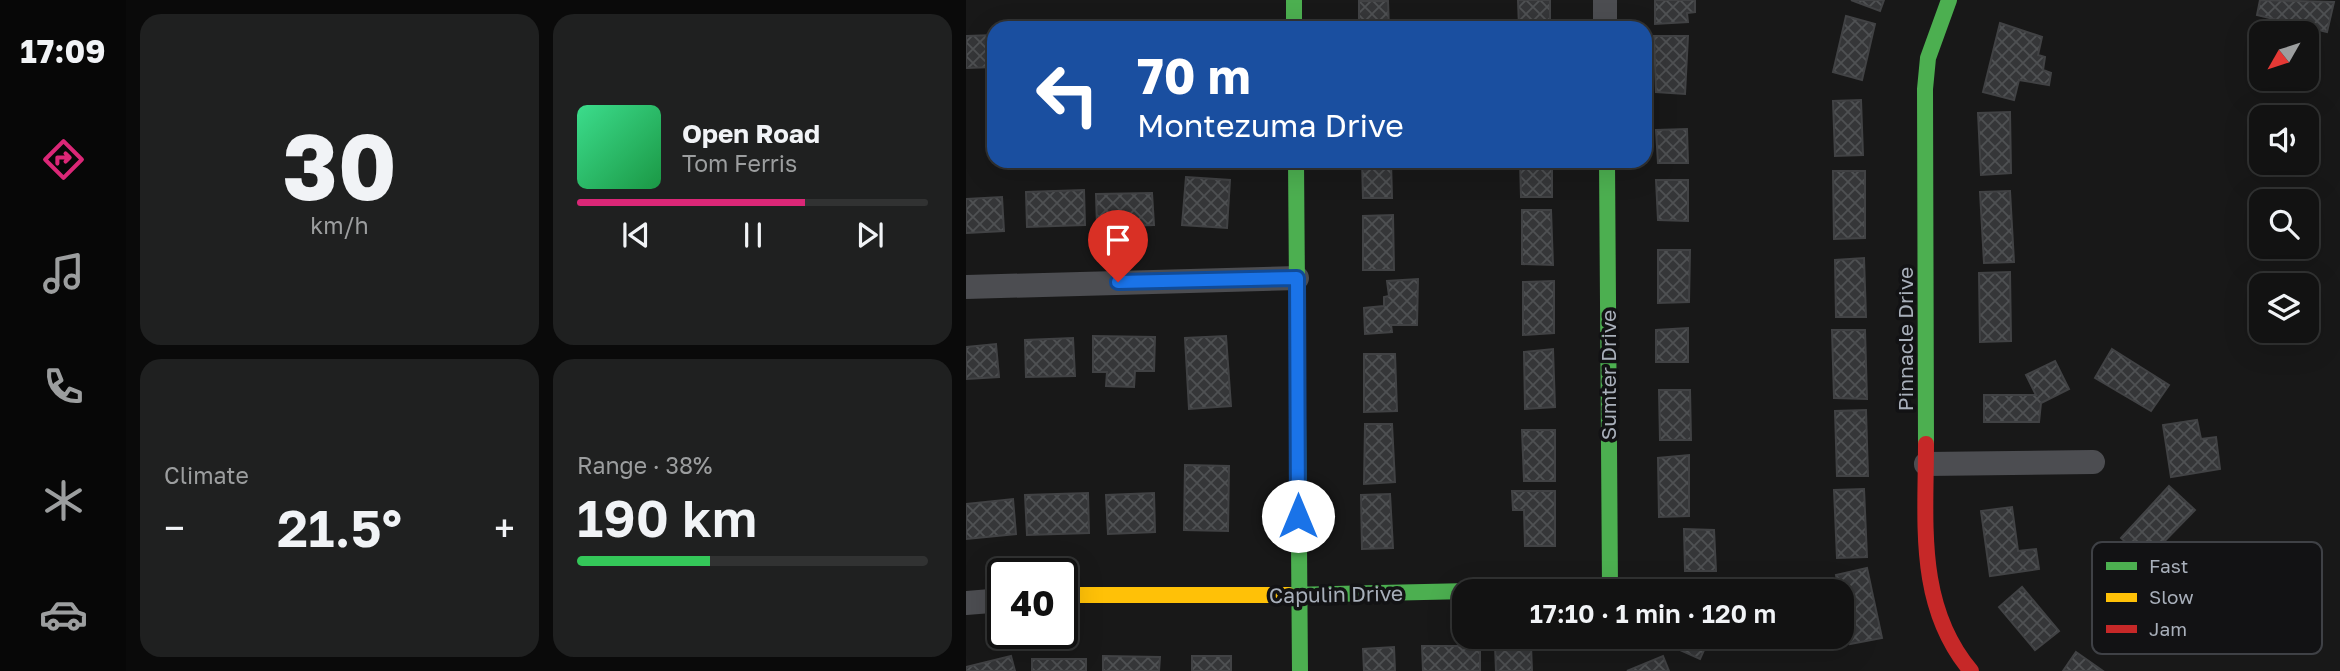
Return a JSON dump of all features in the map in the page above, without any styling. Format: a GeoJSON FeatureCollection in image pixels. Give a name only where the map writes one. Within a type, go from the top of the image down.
{"type":"FeatureCollection","features":[{"type":"Feature","properties":{"kind":"street"},"geometry":{"type":"LineString","coordinates":[[1294,0],[1294,21]]}},
{"type":"Feature","properties":{"kind":"street"},"geometry":{"type":"LineString","coordinates":[[1605,0],[1605,21]]}},
{"type":"Feature","properties":{"kind":"street","name":"Pinnacle Drive"},"geometry":{"type":"LineString","coordinates":[[1949,0],[1928,58],[1925,89],[1926,566],[1934,606],[1945,635],[1971,671]]}},
{"type":"Feature","properties":{"kind":"street"},"geometry":{"type":"LineString","coordinates":[[1296,168],[1300,671]]}},
{"type":"Feature","properties":{"kind":"street","name":"Sumter Drive"},"geometry":{"type":"LineString","coordinates":[[1606,168],[1610,579]]}},
{"type":"Feature","properties":{"kind":"street"},"geometry":{"type":"LineString","coordinates":[[966,287],[1297,278]]}},
{"type":"Feature","properties":{"kind":"street"},"geometry":{"type":"LineString","coordinates":[[1926,464],[2093,462]]}},
{"type":"Feature","properties":{"kind":"street","name":"Capulin Drive"},"geometry":{"type":"LineString","coordinates":[[1078,596],[1452,592]]}},
{"type":"Feature","properties":{"kind":"street"},"geometry":{"type":"LineString","coordinates":[[966,603],[987,601]]}},
{"type":"Feature","properties":{"kind":"building"},"geometry":{"type":"Polygon","coordinates":[[[1518,0],[1550,0],[1550,21],[1519,21],[1518,0]]]}},
{"type":"Feature","properties":{"kind":"building"},"geometry":{"type":"Polygon","coordinates":[[[1655,0],[1695,0],[1695,12],[1687,13],[1688,22],[1655,24],[1655,0]]]}},
{"type":"Feature","properties":{"kind":"building"},"geometry":{"type":"Polygon","coordinates":[[[1851,0],[1884,0],[1880,11],[1851,0]]]}},
{"type":"Feature","properties":{"kind":"building"},"geometry":{"type":"Polygon","coordinates":[[[2260,0],[2334,2],[2327,32],[2319,30],[2319,21],[2282,21],[2257,15],[2260,0]]]}},
{"type":"Feature","properties":{"kind":"building"},"geometry":{"type":"Polygon","coordinates":[[[1359,1],[1388,1],[1389,21],[1359,21],[1359,1]]]}},
{"type":"Feature","properties":{"kind":"building"},"geometry":{"type":"Polygon","coordinates":[[[1846,16],[1875,24],[1862,80],[1833,72],[1846,16]]]}},
{"type":"Feature","properties":{"kind":"building"},"geometry":{"type":"Polygon","coordinates":[[[2000,23],[2042,37],[2038,55],[2045,57],[2043,70],[2051,73],[2049,85],[2019,80],[2014,100],[1983,92],[2000,23]]]}},
{"type":"Feature","properties":{"kind":"building"},"geometry":{"type":"Polygon","coordinates":[[[987,35],[987,67],[966,68],[966,36],[987,35]]]}},
{"type":"Feature","properties":{"kind":"building"},"geometry":{"type":"Polygon","coordinates":[[[1654,36],[1688,36],[1685,94],[1656,92],[1654,36]]]}},
{"type":"Feature","properties":{"kind":"building"},"geometry":{"type":"Polygon","coordinates":[[[1861,100],[1863,155],[1835,156],[1833,101],[1861,100]]]}},
{"type":"Feature","properties":{"kind":"building"},"geometry":{"type":"Polygon","coordinates":[[[2010,112],[2011,173],[1981,175],[1978,113],[2010,112]]]}},
{"type":"Feature","properties":{"kind":"building"},"geometry":{"type":"Polygon","coordinates":[[[1687,129],[1688,163],[1658,163],[1656,130],[1687,129]]]}},
{"type":"Feature","properties":{"kind":"building"},"geometry":{"type":"Polygon","coordinates":[[[1362,168],[1391,168],[1392,198],[1363,198],[1362,168]]]}},
{"type":"Feature","properties":{"kind":"building"},"geometry":{"type":"Polygon","coordinates":[[[1520,168],[1552,168],[1552,197],[1521,197],[1520,168]]]}},
{"type":"Feature","properties":{"kind":"building"},"geometry":{"type":"Polygon","coordinates":[[[1833,171],[1865,171],[1865,238],[1834,239],[1833,171]]]}},
{"type":"Feature","properties":{"kind":"building"},"geometry":{"type":"Polygon","coordinates":[[[1186,177],[1230,180],[1227,228],[1182,225],[1186,177]]]}},
{"type":"Feature","properties":{"kind":"building"},"geometry":{"type":"Polygon","coordinates":[[[1656,180],[1688,180],[1688,221],[1658,220],[1656,180]]]}},
{"type":"Feature","properties":{"kind":"building"},"geometry":{"type":"Polygon","coordinates":[[[1084,190],[1085,225],[1027,227],[1026,192],[1084,190]]]}},
{"type":"Feature","properties":{"kind":"building"},"geometry":{"type":"Polygon","coordinates":[[[2010,191],[2014,262],[1984,263],[1980,192],[2010,191]]]}},
{"type":"Feature","properties":{"kind":"building"},"geometry":{"type":"Polygon","coordinates":[[[1152,193],[1154,225],[1097,227],[1096,194],[1152,193]]]}},
{"type":"Feature","properties":{"kind":"building"},"geometry":{"type":"Polygon","coordinates":[[[1002,197],[1004,231],[966,233],[966,199],[1002,197]]]}},
{"type":"Feature","properties":{"kind":"building"},"geometry":{"type":"Polygon","coordinates":[[[1522,210],[1551,210],[1553,265],[1522,264],[1522,210]]]}},
{"type":"Feature","properties":{"kind":"building"},"geometry":{"type":"Polygon","coordinates":[[[1393,215],[1394,270],[1363,270],[1363,216],[1393,215]]]}},
{"type":"Feature","properties":{"kind":"building"},"geometry":{"type":"Polygon","coordinates":[[[1658,250],[1690,250],[1689,302],[1658,303],[1658,250]]]}},
{"type":"Feature","properties":{"kind":"building"},"geometry":{"type":"Polygon","coordinates":[[[1864,258],[1866,317],[1836,317],[1835,260],[1864,258]]]}},
{"type":"Feature","properties":{"kind":"building"},"geometry":{"type":"Polygon","coordinates":[[[2010,272],[2011,341],[1980,342],[1979,273],[2010,272]]]}},
{"type":"Feature","properties":{"kind":"building"},"geometry":{"type":"Polygon","coordinates":[[[1418,279],[1417,325],[1391,325],[1392,332],[1365,334],[1364,308],[1384,306],[1384,297],[1389,296],[1387,281],[1418,279]]]}},
{"type":"Feature","properties":{"kind":"building"},"geometry":{"type":"Polygon","coordinates":[[[1554,281],[1554,333],[1523,335],[1523,282],[1554,281]]]}},
{"type":"Feature","properties":{"kind":"building"},"geometry":{"type":"Polygon","coordinates":[[[1688,328],[1688,362],[1656,362],[1656,330],[1688,328]]]}},
{"type":"Feature","properties":{"kind":"building"},"geometry":{"type":"Polygon","coordinates":[[[1832,330],[1865,330],[1867,399],[1834,398],[1832,330]]]}},
{"type":"Feature","properties":{"kind":"building"},"geometry":{"type":"Polygon","coordinates":[[[1093,336],[1155,337],[1154,371],[1135,371],[1134,387],[1106,386],[1107,372],[1093,372],[1093,336]]]}},
{"type":"Feature","properties":{"kind":"building"},"geometry":{"type":"Polygon","coordinates":[[[1226,336],[1231,406],[1189,409],[1185,338],[1226,336]]]}},
{"type":"Feature","properties":{"kind":"building"},"geometry":{"type":"Polygon","coordinates":[[[1073,338],[1075,376],[1026,377],[1025,340],[1073,338]]]}},
{"type":"Feature","properties":{"kind":"building"},"geometry":{"type":"Polygon","coordinates":[[[996,344],[999,377],[966,379],[966,347],[996,344]]]}},
{"type":"Feature","properties":{"kind":"building"},"geometry":{"type":"Polygon","coordinates":[[[1553,349],[1555,407],[1525,409],[1524,352],[1553,349]]]}},
{"type":"Feature","properties":{"kind":"building"},"geometry":{"type":"Polygon","coordinates":[[[2112,349],[2169,385],[2151,411],[2095,378],[2112,349]]]}},
{"type":"Feature","properties":{"kind":"building"},"geometry":{"type":"Polygon","coordinates":[[[1364,354],[1395,354],[1397,411],[1364,412],[1364,354]]]}},
{"type":"Feature","properties":{"kind":"building"},"geometry":{"type":"Polygon","coordinates":[[[2055,361],[2069,389],[2041,403],[2039,422],[1984,422],[1984,395],[2036,395],[2026,375],[2055,361]]]}},
{"type":"Feature","properties":{"kind":"building"},"geometry":{"type":"Polygon","coordinates":[[[1659,390],[1690,390],[1691,440],[1660,440],[1659,390]]]}},
{"type":"Feature","properties":{"kind":"building"},"geometry":{"type":"Polygon","coordinates":[[[1866,410],[1868,476],[1837,476],[1835,411],[1866,410]]]}},
{"type":"Feature","properties":{"kind":"building"},"geometry":{"type":"Polygon","coordinates":[[[2197,420],[2201,439],[2216,437],[2220,469],[2171,477],[2163,425],[2197,420]]]}},
{"type":"Feature","properties":{"kind":"building"},"geometry":{"type":"Polygon","coordinates":[[[1365,424],[1392,424],[1395,482],[1364,484],[1365,424]]]}},
{"type":"Feature","properties":{"kind":"building"},"geometry":{"type":"Polygon","coordinates":[[[1522,430],[1555,430],[1555,481],[1524,481],[1522,430]]]}},
{"type":"Feature","properties":{"kind":"building"},"geometry":{"type":"Polygon","coordinates":[[[1689,455],[1689,516],[1659,517],[1658,458],[1689,455]]]}},
{"type":"Feature","properties":{"kind":"building"},"geometry":{"type":"Polygon","coordinates":[[[1185,465],[1229,466],[1228,531],[1184,530],[1185,465]]]}},
{"type":"Feature","properties":{"kind":"building"},"geometry":{"type":"Polygon","coordinates":[[[2169,486],[2195,510],[2164,542],[2126,542],[2121,538],[2169,486]]]}},
{"type":"Feature","properties":{"kind":"building"},"geometry":{"type":"Polygon","coordinates":[[[1864,489],[1867,557],[1837,558],[1834,490],[1864,489]]]}},
{"type":"Feature","properties":{"kind":"building"},"geometry":{"type":"Polygon","coordinates":[[[1512,491],[1555,491],[1555,546],[1525,546],[1524,510],[1513,510],[1512,491]]]}},
{"type":"Feature","properties":{"kind":"building"},"geometry":{"type":"Polygon","coordinates":[[[1088,493],[1089,533],[1027,535],[1025,495],[1088,493]]]}},
{"type":"Feature","properties":{"kind":"building"},"geometry":{"type":"Polygon","coordinates":[[[1154,493],[1155,532],[1108,534],[1106,495],[1154,493]]]}},
{"type":"Feature","properties":{"kind":"building"},"geometry":{"type":"Polygon","coordinates":[[[1390,494],[1393,548],[1362,549],[1361,495],[1390,494]]]}},
{"type":"Feature","properties":{"kind":"building"},"geometry":{"type":"Polygon","coordinates":[[[1013,499],[1016,534],[966,539],[966,504],[1013,499]]]}},
{"type":"Feature","properties":{"kind":"building"},"geometry":{"type":"Polygon","coordinates":[[[2012,507],[2018,551],[2036,549],[2039,569],[1990,576],[1981,511],[2012,507]]]}},
{"type":"Feature","properties":{"kind":"building"},"geometry":{"type":"Polygon","coordinates":[[[1684,529],[1714,530],[1716,571],[1685,571],[1684,529]]]}},
{"type":"Feature","properties":{"kind":"building"},"geometry":{"type":"Polygon","coordinates":[[[1867,568],[1882,638],[1854,643],[1854,579],[1837,579],[1836,575],[1867,568]]]}},
{"type":"Feature","properties":{"kind":"building"},"geometry":{"type":"Polygon","coordinates":[[[2022,587],[2059,631],[2035,650],[1999,607],[2022,587]]]}},
{"type":"Feature","properties":{"kind":"building"},"geometry":{"type":"Polygon","coordinates":[[[1422,646],[1480,649],[1480,671],[1423,671],[1422,646]]]}},
{"type":"Feature","properties":{"kind":"building"},"geometry":{"type":"Polygon","coordinates":[[[1394,647],[1395,671],[1364,671],[1363,649],[1394,647]]]}},
{"type":"Feature","properties":{"kind":"building"},"geometry":{"type":"Polygon","coordinates":[[[1495,649],[1531,649],[1532,671],[1496,671],[1495,649]]]}},
{"type":"Feature","properties":{"kind":"building"},"geometry":{"type":"Polygon","coordinates":[[[1678,649],[1705,649],[1700,659],[1678,649]]]}},
{"type":"Feature","properties":{"kind":"building"},"geometry":{"type":"Polygon","coordinates":[[[2076,652],[2103,671],[2063,671],[2076,652]]]}},
{"type":"Feature","properties":{"kind":"building"},"geometry":{"type":"Polygon","coordinates":[[[1011,656],[1015,671],[966,671],[966,667],[1011,656]]]}},
{"type":"Feature","properties":{"kind":"building"},"geometry":{"type":"Polygon","coordinates":[[[1103,656],[1160,657],[1159,671],[1103,671],[1103,656]]]}},
{"type":"Feature","properties":{"kind":"building"},"geometry":{"type":"Polygon","coordinates":[[[1192,656],[1231,656],[1231,671],[1192,671],[1192,656]]]}},
{"type":"Feature","properties":{"kind":"building"},"geometry":{"type":"Polygon","coordinates":[[[1663,656],[1669,671],[1627,671],[1663,656]]]}},
{"type":"Feature","properties":{"kind":"building"},"geometry":{"type":"Polygon","coordinates":[[[1032,659],[1086,659],[1086,671],[1032,671],[1032,659]]]}},
{"type":"Feature","properties":{"kind":"traffic: fast"},"geometry":{"type":"LineString","coordinates":[[1294,0],[1294,21]]}},
{"type":"Feature","properties":{"kind":"traffic: fast"},"geometry":{"type":"LineString","coordinates":[[1926,444],[1925,89],[1928,58],[1949,0]]}},
{"type":"Feature","properties":{"kind":"traffic: fast"},"geometry":{"type":"LineString","coordinates":[[1296,168],[1300,671]]}},
{"type":"Feature","properties":{"kind":"traffic: fast"},"geometry":{"type":"LineString","coordinates":[[1288,595],[1610,588],[1607,168]]}},
{"type":"Feature","properties":{"kind":"traffic: slow"},"geometry":{"type":"LineString","coordinates":[[1078,595],[1288,595]]}},
{"type":"Feature","properties":{"kind":"traffic: jam"},"geometry":{"type":"LineString","coordinates":[[1926,444],[1926,533],[1933,591],[1953,646],[1971,671]]}},
{"type":"Feature","properties":{"kind":"route"},"geometry":{"type":"LineString","coordinates":[[1118,282],[1297,278],[1298,516]]}}]}
